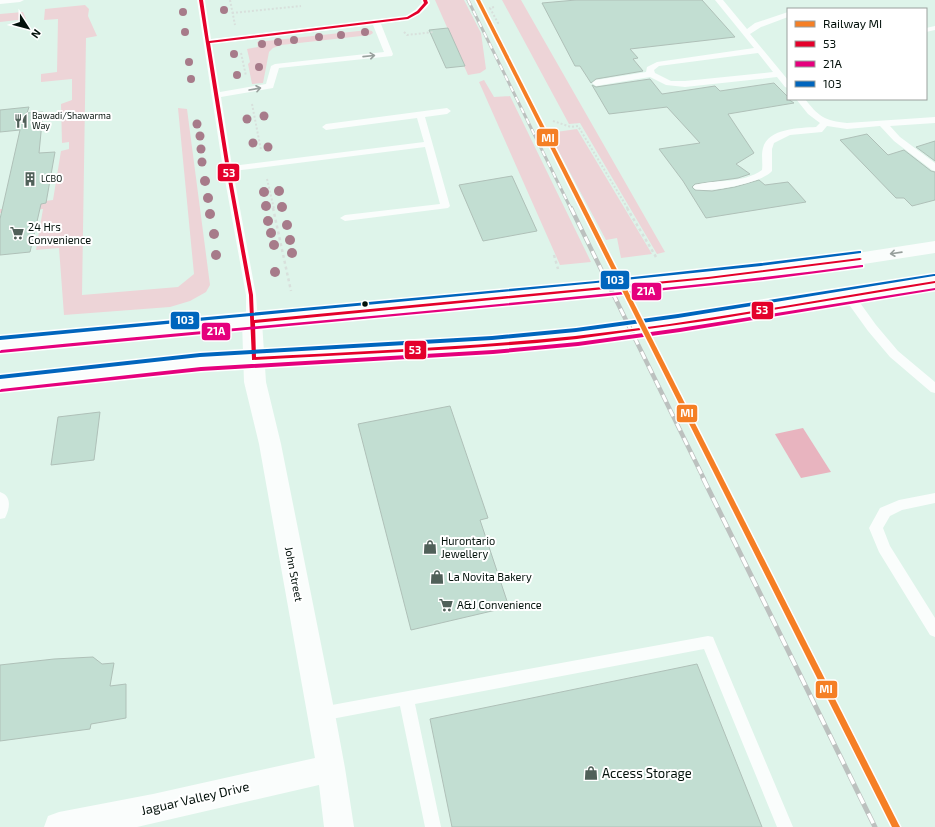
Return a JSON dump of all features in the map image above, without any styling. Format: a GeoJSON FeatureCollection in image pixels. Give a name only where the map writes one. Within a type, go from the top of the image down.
{"type":"FeatureCollection","features":[{"type":"Feature","properties":{"kind":"main road"},"geometry":{"type":"LineString","coordinates":[[0,345],[201,325],[252,322],[486,300],[784,269],[935,248]]}},
{"type":"Feature","properties":{"kind":"main road"},"geometry":{"type":"LineString","coordinates":[[0,384],[200,362],[494,345],[577,337],[679,323],[935,282]]}},
{"type":"Feature","properties":{"kind":"main road","name":"John Street"},"geometry":{"type":"LineString","coordinates":[[252,322],[254,382],[270,444],[331,768],[339,827]]}},
{"type":"Feature","properties":{"kind":"main road","name":"Jaguar Valley Drive"},"geometry":{"type":"LineString","coordinates":[[59,827],[153,809],[331,768]]}},
{"type":"Feature","properties":{"kind":"lane"},"geometry":{"type":"LineString","coordinates":[[0,2],[20,0]]}},
{"type":"Feature","properties":{"kind":"lane"},"geometry":{"type":"LineString","coordinates":[[201,0],[228,169],[251,295],[252,322]]}},
{"type":"Feature","properties":{"kind":"lane"},"geometry":{"type":"LineString","coordinates":[[208,42],[408,18],[416,14],[426,3],[424,0]]}},
{"type":"Feature","properties":{"kind":"lane"},"geometry":{"type":"LineString","coordinates":[[719,0],[787,84]]}},
{"type":"Feature","properties":{"kind":"lane"},"geometry":{"type":"LineString","coordinates":[[746,33],[758,25],[787,14]]}},
{"type":"Feature","properties":{"kind":"lane"},"geometry":{"type":"LineString","coordinates":[[217,96],[270,86],[275,66],[389,54],[376,22]]}},
{"type":"Feature","properties":{"kind":"lane"},"geometry":{"type":"LineString","coordinates":[[652,74],[650,69],[657,64],[760,50]]}},
{"type":"Feature","properties":{"kind":"lane"},"geometry":{"type":"LineString","coordinates":[[596,83],[652,74],[669,83],[685,84],[779,74]]}},
{"type":"Feature","properties":{"kind":"lane"},"geometry":{"type":"LineString","coordinates":[[801,100],[816,119],[825,123],[847,126],[935,120]]}},
{"type":"Feature","properties":{"kind":"lane"},"geometry":{"type":"LineString","coordinates":[[326,127],[447,111]]}},
{"type":"Feature","properties":{"kind":"lane"},"geometry":{"type":"LineString","coordinates":[[345,218],[445,206],[420,115]]}},
{"type":"Feature","properties":{"kind":"lane"},"geometry":{"type":"LineString","coordinates":[[698,187],[749,180],[762,176],[767,171],[768,146],[773,138],[781,135],[819,130],[825,123]]}},
{"type":"Feature","properties":{"kind":"lane"},"geometry":{"type":"LineString","coordinates":[[883,124],[897,139],[935,168]]}},
{"type":"Feature","properties":{"kind":"lane"},"geometry":{"type":"LineString","coordinates":[[228,169],[429,144]]}},
{"type":"Feature","properties":{"kind":"lane"},"geometry":{"type":"LineString","coordinates":[[849,296],[872,328],[894,354],[935,389]]}},
{"type":"Feature","properties":{"kind":"lane"},"geometry":{"type":"LineString","coordinates":[[0,497],[3,499],[0,514]]}},
{"type":"Feature","properties":{"kind":"lane"},"geometry":{"type":"LineString","coordinates":[[935,498],[899,505],[885,512],[876,528],[884,548],[935,631]]}},
{"type":"Feature","properties":{"kind":"lane"},"geometry":{"type":"LineString","coordinates":[[321,714],[708,642],[785,827]]}},
{"type":"Feature","properties":{"kind":"lane"},"geometry":{"type":"LineString","coordinates":[[406,698],[433,827]]}},
{"type":"Feature","properties":{"kind":"path"},"geometry":{"type":"LineString","coordinates":[[230,0],[236,30]]}},
{"type":"Feature","properties":{"kind":"path"},"geometry":{"type":"LineString","coordinates":[[232,13],[301,6]]}},
{"type":"Feature","properties":{"kind":"path"},"geometry":{"type":"LineString","coordinates":[[494,7],[490,8],[498,22],[497,24]]}},
{"type":"Feature","properties":{"kind":"path"},"geometry":{"type":"LineString","coordinates":[[403,31],[407,35],[434,32]]}},
{"type":"Feature","properties":{"kind":"path"},"geometry":{"type":"LineString","coordinates":[[240,46],[247,83]]}},
{"type":"Feature","properties":{"kind":"path"},"geometry":{"type":"LineString","coordinates":[[250,98],[262,155]]}},
{"type":"Feature","properties":{"kind":"path"},"geometry":{"type":"LineString","coordinates":[[553,121],[571,127],[578,126],[656,257]]}},
{"type":"Feature","properties":{"kind":"path"},"geometry":{"type":"LineString","coordinates":[[267,177],[291,292]]}},
{"type":"Feature","properties":{"kind":"path"},"geometry":{"type":"LineString","coordinates":[[554,255],[558,269]]}},
{"type":"Feature","properties":{"kind":"shaded area"},"geometry":{"type":"Polygon","coordinates":[[[435,0],[464,0],[481,33],[486,69],[480,73],[468,75],[435,0]]]}},
{"type":"Feature","properties":{"kind":"shaded area"},"geometry":{"type":"Polygon","coordinates":[[[502,0],[521,0],[665,252],[657,254],[580,123],[569,124],[502,0]]]}},
{"type":"Feature","properties":{"kind":"shaded area"},"geometry":{"type":"Polygon","coordinates":[[[85,5],[89,9],[88,16],[97,36],[86,38],[82,295],[178,287],[194,274],[178,108],[187,109],[210,285],[206,292],[190,301],[170,307],[64,315],[59,248],[36,250],[43,209],[0,213],[0,209],[3,209],[5,206],[53,200],[61,151],[69,149],[69,142],[62,143],[61,104],[72,100],[72,79],[41,82],[41,74],[57,72],[58,19],[44,20],[45,9],[85,5]]]}},
{"type":"Feature","properties":{"kind":"shaded area"},"geometry":{"type":"Polygon","coordinates":[[[23,12],[26,19],[0,22],[0,14],[23,12]]]}},
{"type":"Feature","properties":{"kind":"shaded area"},"geometry":{"type":"Polygon","coordinates":[[[368,30],[372,31],[373,33],[370,35],[281,45],[273,48],[269,52],[263,83],[252,84],[247,49],[258,47],[257,42],[368,30]]]}},
{"type":"Feature","properties":{"kind":"shaded area"},"geometry":{"type":"Polygon","coordinates":[[[484,80],[494,97],[510,96],[591,262],[560,265],[479,82],[484,80]]]}},
{"type":"Feature","properties":{"kind":"shaded area"},"geometry":{"type":"Polygon","coordinates":[[[577,129],[652,254],[621,258],[617,238],[606,240],[549,133],[577,129]]]}},
{"type":"Feature","properties":{"kind":"shaded area"},"geometry":{"type":"Polygon","coordinates":[[[803,428],[831,472],[801,478],[775,434],[803,428]]]}},
{"type":"Feature","properties":{"kind":"building"},"geometry":{"type":"Polygon","coordinates":[[[576,0],[702,0],[735,37],[630,49],[638,58],[633,59],[643,71],[596,79],[591,83],[580,66],[575,66],[542,3],[576,0]]]}},
{"type":"Feature","properties":{"kind":"building"},"geometry":{"type":"Polygon","coordinates":[[[448,28],[465,66],[446,68],[429,30],[448,28]]]}},
{"type":"Feature","properties":{"kind":"building"},"geometry":{"type":"Polygon","coordinates":[[[650,79],[662,94],[715,86],[720,91],[774,83],[787,96],[787,100],[794,103],[728,114],[754,153],[736,164],[750,174],[738,178],[695,184],[692,187],[695,190],[712,191],[735,187],[759,180],[765,185],[788,182],[806,202],[706,218],[683,181],[659,149],[700,143],[667,107],[609,114],[592,85],[596,87],[650,79]]]}},
{"type":"Feature","properties":{"kind":"building"},"geometry":{"type":"Polygon","coordinates":[[[29,107],[27,113],[43,112],[39,153],[55,152],[46,203],[41,204],[30,252],[0,255],[0,219],[20,130],[0,132],[0,110],[29,107]]]}},
{"type":"Feature","properties":{"kind":"building"},"geometry":{"type":"Polygon","coordinates":[[[867,134],[888,155],[904,150],[931,171],[935,172],[935,200],[912,206],[904,198],[896,198],[840,140],[867,134]]]}},
{"type":"Feature","properties":{"kind":"building"},"geometry":{"type":"Polygon","coordinates":[[[935,141],[935,161],[916,147],[935,141]]]}},
{"type":"Feature","properties":{"kind":"building"},"geometry":{"type":"Polygon","coordinates":[[[512,176],[537,231],[483,241],[459,185],[512,176]]]}},
{"type":"Feature","properties":{"kind":"building"},"geometry":{"type":"Polygon","coordinates":[[[450,406],[488,518],[480,520],[509,607],[411,630],[358,424],[450,406]]]}},
{"type":"Feature","properties":{"kind":"building"},"geometry":{"type":"Polygon","coordinates":[[[100,412],[94,460],[51,465],[58,417],[100,412]]]}},
{"type":"Feature","properties":{"kind":"building"},"geometry":{"type":"Polygon","coordinates":[[[93,657],[102,664],[114,663],[110,686],[126,684],[126,718],[91,724],[90,729],[0,741],[0,665],[54,659],[93,657]]]}},
{"type":"Feature","properties":{"kind":"building","name":"Access Storage"},"geometry":{"type":"Polygon","coordinates":[[[697,664],[762,827],[452,827],[430,719],[697,664]]]}},
{"type":"Feature","properties":{"kind":"railway"},"geometry":{"type":"LineString","coordinates":[[468,0],[571,209]]}},
{"type":"Feature","properties":{"kind":"railway"},"geometry":{"type":"LineString","coordinates":[[571,208],[704,479]]}},
{"type":"Feature","properties":{"kind":"railway"},"geometry":{"type":"LineString","coordinates":[[703,478],[875,827]]}},
{"type":"Feature","properties":{"kind":"rail line","name":"MI"},"geometry":{"type":"LineString","coordinates":[[478,0],[896,827]]}},
{"type":"Feature","properties":{"kind":"transit line","name":"53"},"geometry":{"type":"LineString","coordinates":[[201,0],[228,169],[251,295],[254,359],[456,347],[577,337],[712,318],[935,282]]}},
{"type":"Feature","properties":{"kind":"transit line","name":"53"},"geometry":{"type":"LineString","coordinates":[[208,42],[408,18],[418,12],[426,3],[425,0]]}},
{"type":"Feature","properties":{"kind":"transit line","name":"103"},"geometry":{"type":"LineString","coordinates":[[0,338],[596,282],[761,265],[859,252]]}},
{"type":"Feature","properties":{"kind":"transit line","name":"53"},"geometry":{"type":"LineString","coordinates":[[252,322],[708,278],[860,259]]}},
{"type":"Feature","properties":{"kind":"transit line","name":"21A"},"geometry":{"type":"LineString","coordinates":[[1,352],[598,296],[763,279],[861,266]]}},
{"type":"Feature","properties":{"kind":"transit line","name":"103"},"geometry":{"type":"LineString","coordinates":[[0,377],[200,355],[492,338],[576,330],[678,316],[934,275]]}},
{"type":"Feature","properties":{"kind":"transit line","name":"21A"},"geometry":{"type":"LineString","coordinates":[[1,391],[201,369],[493,352],[578,344],[680,330],[935,289]]}},
{"type":"Feature","properties":{"kind":"place","name":"Bawadi/Shawarma Way"},"geometry":{"type":"Point","coordinates":[21,121]}},
{"type":"Feature","properties":{"kind":"place","name":"LCBO"},"geometry":{"type":"Point","coordinates":[30,179]}},
{"type":"Feature","properties":{"kind":"place","name":"24 Hrs Convenience"},"geometry":{"type":"Point","coordinates":[17,233]}},
{"type":"Feature","properties":{"kind":"place","name":"Hurontario Jewellery"},"geometry":{"type":"Point","coordinates":[430,547]}},
{"type":"Feature","properties":{"kind":"place","name":"La Novita Bakery"},"geometry":{"type":"Point","coordinates":[437,577]}},
{"type":"Feature","properties":{"kind":"place","name":"A&J Convenience"},"geometry":{"type":"Point","coordinates":[446,605]}},
{"type":"Feature","properties":{"kind":"place","name":"Access Storage"},"geometry":{"type":"Point","coordinates":[591,773]}}]}
